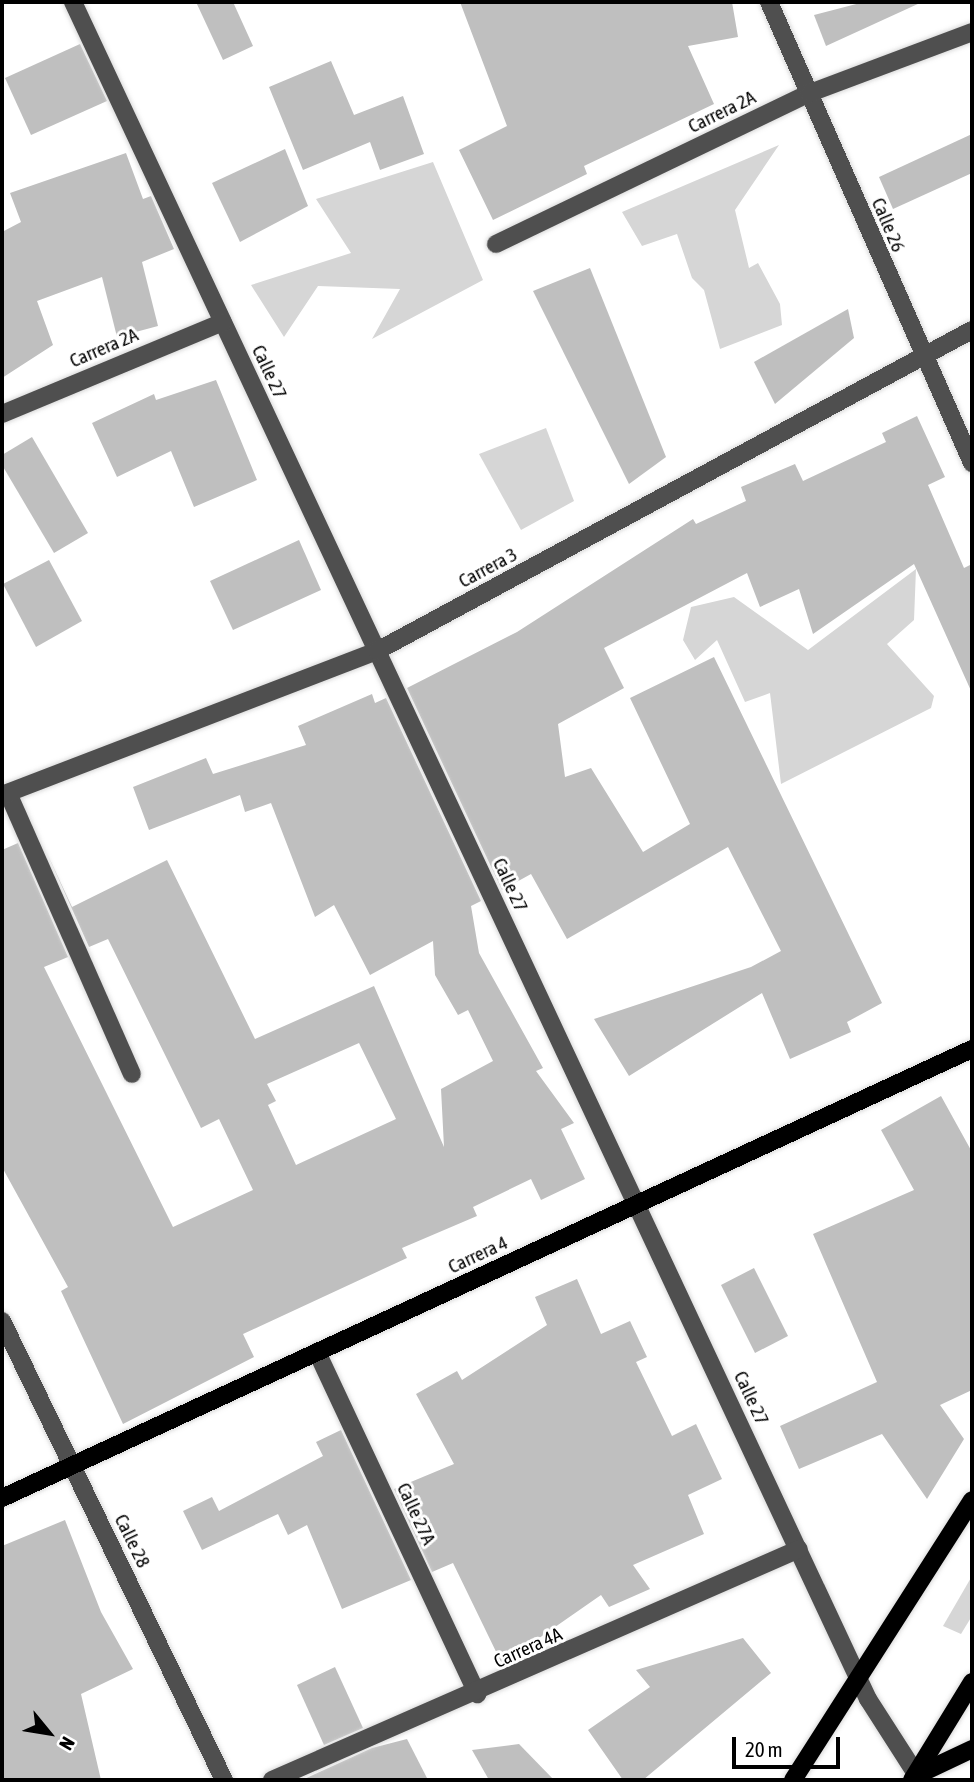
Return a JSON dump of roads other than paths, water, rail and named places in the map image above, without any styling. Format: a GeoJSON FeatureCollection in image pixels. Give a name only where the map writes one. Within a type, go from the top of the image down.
{"type":"FeatureCollection","features":[{"type":"Feature","properties":{"kind":"main road","name":"Carrera 4"},"geometry":{"type":"LineString","coordinates":[[2,1498],[972,1049]]}},
{"type":"Feature","properties":{"kind":"main road"},"geometry":{"type":"LineString","coordinates":[[793,1780],[861,1682],[972,1500]]}},
{"type":"Feature","properties":{"kind":"main road"},"geometry":{"type":"LineString","coordinates":[[914,1779],[972,1682]]}},
{"type":"Feature","properties":{"kind":"main road"},"geometry":{"type":"LineString","coordinates":[[914,1779],[972,1749]]}},
{"type":"Feature","properties":{"kind":"street","name":"Calle 27"},"geometry":{"type":"LineString","coordinates":[[73,2],[861,1682],[914,1779]]}},
{"type":"Feature","properties":{"kind":"street","name":"Calle 26"},"geometry":{"type":"LineString","coordinates":[[769,2],[922,359],[972,463]]}},
{"type":"Feature","properties":{"kind":"street","name":"Carrera 2A"},"geometry":{"type":"LineString","coordinates":[[496,244],[810,93],[972,32]]}},
{"type":"Feature","properties":{"kind":"street","name":"Carrera 2A"},"geometry":{"type":"LineString","coordinates":[[2,414],[223,322]]}},
{"type":"Feature","properties":{"kind":"street","name":"Carrera 3"},"geometry":{"type":"LineString","coordinates":[[5,794],[377,651],[972,330]]}},
{"type":"Feature","properties":{"kind":"street"},"geometry":{"type":"LineString","coordinates":[[5,794],[132,1074]]}},
{"type":"Feature","properties":{"kind":"street","name":"Calle 28"},"geometry":{"type":"LineString","coordinates":[[2,1321],[224,1780]]}},
{"type":"Feature","properties":{"kind":"street","name":"Calle 27A"},"geometry":{"type":"LineString","coordinates":[[317,1352],[477,1694]]}},
{"type":"Feature","properties":{"kind":"street","name":"Carrera 4A"},"geometry":{"type":"LineString","coordinates":[[272,1780],[477,1694],[799,1549]]}}]}
